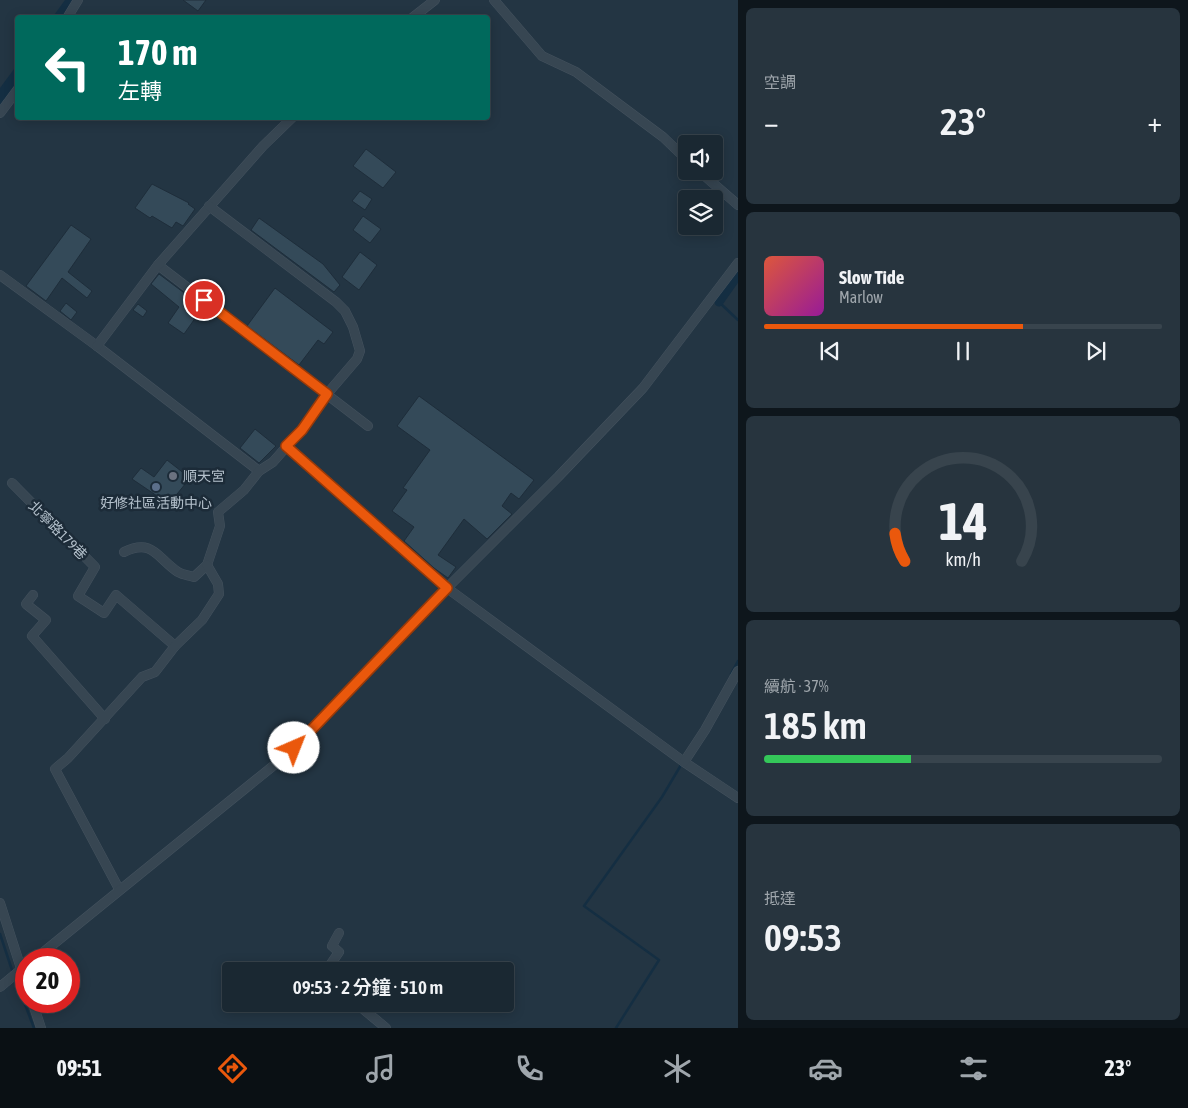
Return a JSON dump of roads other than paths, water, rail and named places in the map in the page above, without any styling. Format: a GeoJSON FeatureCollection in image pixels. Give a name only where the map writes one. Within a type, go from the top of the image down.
{"type":"FeatureCollection","features":[{"type":"Feature","properties":{"kind":"street"},"geometry":{"type":"LineString","coordinates":[[68,15],[78,0]]}},
{"type":"Feature","properties":{"kind":"street"},"geometry":{"type":"LineString","coordinates":[[416,15],[434,0]]}},
{"type":"Feature","properties":{"kind":"street"},"geometry":{"type":"LineString","coordinates":[[494,0],[542,56],[583,77],[663,137],[678,151]]}},
{"type":"Feature","properties":{"kind":"street"},"geometry":{"type":"LineString","coordinates":[[0,113],[15,92]]}},
{"type":"Feature","properties":{"kind":"street"},"geometry":{"type":"LineString","coordinates":[[97,346],[158,265],[263,146],[290,120]]}},
{"type":"Feature","properties":{"kind":"street"},"geometry":{"type":"LineString","coordinates":[[709,180],[738,205]]}},
{"type":"Feature","properties":{"kind":"street"},"geometry":{"type":"LineString","coordinates":[[124,552],[135,546],[153,550],[180,573],[194,576],[207,565],[220,526],[218,512],[244,490],[259,471],[273,462],[302,430],[327,394],[357,359],[360,350],[353,327],[345,311],[336,302],[209,206]]}},
{"type":"Feature","properties":{"kind":"street"},"geometry":{"type":"LineString","coordinates":[[48,948],[294,748],[447,588],[558,477],[643,388],[738,262]]}},
{"type":"Feature","properties":{"kind":"street"},"geometry":{"type":"LineString","coordinates":[[158,265],[368,426]]}},
{"type":"Feature","properties":{"kind":"street"},"geometry":{"type":"LineString","coordinates":[[0,275],[97,346],[259,471]]}},
{"type":"Feature","properties":{"kind":"street"},"geometry":{"type":"LineString","coordinates":[[286,446],[447,588],[684,762],[738,798]]}},
{"type":"Feature","properties":{"kind":"street","name":"北寧路179巷"},"geometry":{"type":"LineString","coordinates":[[12,483],[95,567],[78,596],[104,613],[116,595],[175,646]]}},
{"type":"Feature","properties":{"kind":"street"},"geometry":{"type":"LineString","coordinates":[[119,889],[55,769],[105,719],[142,677],[155,672],[175,646],[202,620],[220,594],[218,584],[207,565]]}},
{"type":"Feature","properties":{"kind":"street"},"geometry":{"type":"LineString","coordinates":[[33,595],[26,604],[46,620],[32,636],[105,719]]}},
{"type":"Feature","properties":{"kind":"street"},"geometry":{"type":"LineString","coordinates":[[684,762],[705,730],[738,671]]}},
{"type":"Feature","properties":{"kind":"street"},"geometry":{"type":"LineString","coordinates":[[0,904],[15,958]]}},
{"type":"Feature","properties":{"kind":"street"},"geometry":{"type":"LineString","coordinates":[[332,962],[339,952],[332,946],[338,933]]}},
{"type":"Feature","properties":{"kind":"street"},"geometry":{"type":"LineString","coordinates":[[0,987],[15,975]]}},
{"type":"Feature","properties":{"kind":"street"},"geometry":{"type":"LineString","coordinates":[[367,1012],[386,1028]]}},
{"type":"Feature","properties":{"kind":"street"},"geometry":{"type":"LineString","coordinates":[[36,1013],[41,1028]]}},
{"type":"Feature","properties":{"kind":"water"},"geometry":{"type":"Polygon","coordinates":[[[65,0],[78,0],[67,15],[54,15],[65,0]]]}},
{"type":"Feature","properties":{"kind":"water"},"geometry":{"type":"Polygon","coordinates":[[[15,68],[15,85],[0,106],[0,88],[15,68]]]}},
{"type":"Feature","properties":{"kind":"waterway"},"geometry":{"type":"LineString","coordinates":[[719,302],[738,275]]}},
{"type":"Feature","properties":{"kind":"waterway"},"geometry":{"type":"LineString","coordinates":[[719,302],[738,320]]}},
{"type":"Feature","properties":{"kind":"waterway"},"geometry":{"type":"LineString","coordinates":[[731,674],[738,661]]}},
{"type":"Feature","properties":{"kind":"waterway"},"geometry":{"type":"LineString","coordinates":[[616,1028],[659,960],[584,906],[662,797],[681,765]]}},
{"type":"Feature","properties":{"kind":"waterway"},"geometry":{"type":"LineString","coordinates":[[0,934],[13,973]]}},
{"type":"Feature","properties":{"kind":"waterway"},"geometry":{"type":"LineString","coordinates":[[28,1013],[34,1028]]}},
{"type":"Feature","properties":{"kind":"place","name":"順天宮"},"geometry":{"type":"Point","coordinates":[173,476]}},
{"type":"Feature","properties":{"kind":"place","name":"好修社區活動中心"},"geometry":{"type":"Point","coordinates":[156,487]}}]}
